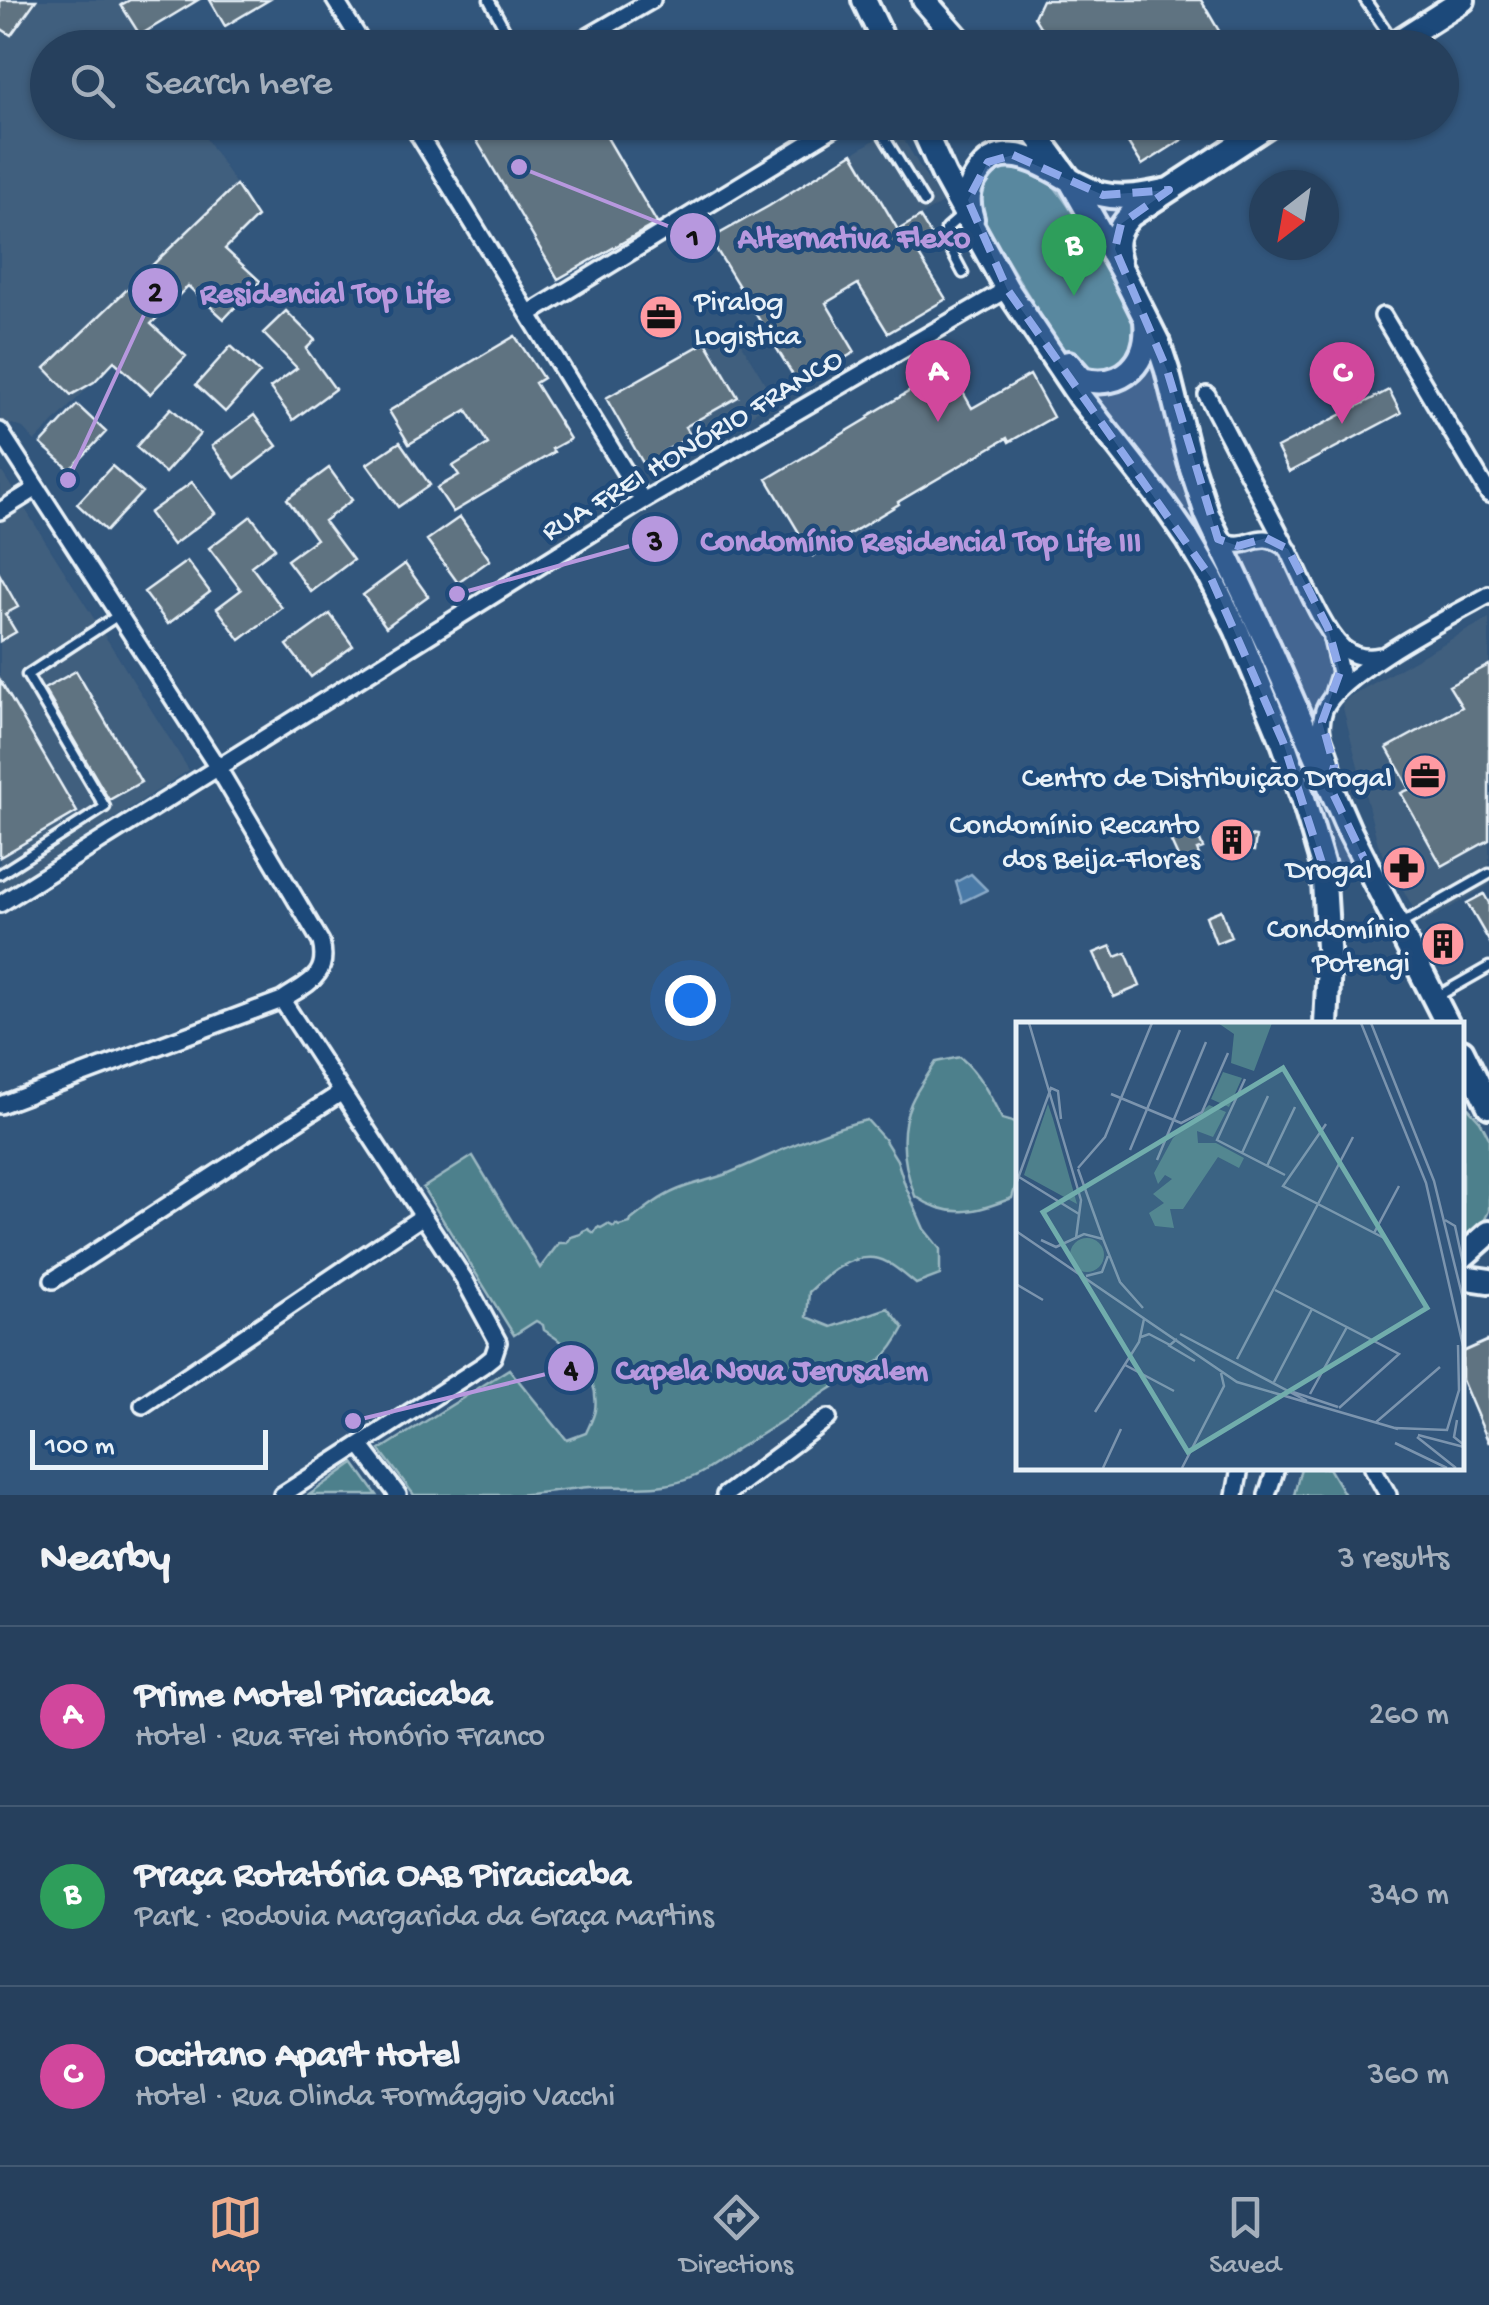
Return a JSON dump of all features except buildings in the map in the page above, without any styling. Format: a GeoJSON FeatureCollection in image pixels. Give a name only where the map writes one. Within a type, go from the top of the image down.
{"type":"FeatureCollection","features":[{"type":"Feature","properties":{"kind":"main road"},"geometry":{"type":"LineString","coordinates":[[924,0],[950,30]]}},
{"type":"Feature","properties":{"kind":"main road"},"geometry":{"type":"LineString","coordinates":[[1414,30],[1458,1]]}},
{"type":"Feature","properties":{"kind":"main road"},"geometry":{"type":"LineString","coordinates":[[863,2],[878,30]]}},
{"type":"Feature","properties":{"kind":"main road"},"geometry":{"type":"LineString","coordinates":[[928,140],[1007,289],[1079,396],[1164,503],[1211,578],[1251,662],[1284,742],[1323,866],[1329,963],[1326,1022]]}},
{"type":"Feature","properties":{"kind":"main road"},"geometry":{"type":"LineString","coordinates":[[1040,140],[1072,183],[1145,316],[1167,370],[1206,514],[1368,869],[1446,1022]]}},
{"type":"Feature","properties":{"kind":"main road"},"geometry":{"type":"LineString","coordinates":[[1122,270],[1115,249],[1121,224],[1245,140]]}},
{"type":"Feature","properties":{"kind":"main road"},"geometry":{"type":"LineString","coordinates":[[979,238],[968,200],[971,184],[988,162],[999,156],[1027,158],[1103,195],[1121,198],[1169,190]]}},
{"type":"Feature","properties":{"kind":"main road"},"geometry":{"type":"LineString","coordinates":[[1037,332],[1055,345],[1082,380],[1106,382],[1137,363],[1146,343],[1145,316]]}},
{"type":"Feature","properties":{"kind":"main road"},"geometry":{"type":"LineString","coordinates":[[1323,866],[1343,864],[1368,869]]}},
{"type":"Feature","properties":{"kind":"main road"},"geometry":{"type":"LineString","coordinates":[[1464,1055],[1487,1096]]}},
{"type":"Feature","properties":{"kind":"main road"},"geometry":{"type":"LineString","coordinates":[[1464,1075],[1487,1096]]}},
{"type":"Feature","properties":{"kind":"main road"},"geometry":{"type":"LineString","coordinates":[[1464,1255],[1489,1233]]}},
{"type":"Feature","properties":{"kind":"main road"},"geometry":{"type":"LineString","coordinates":[[1464,1276],[1489,1281]]}},
{"type":"Feature","properties":{"kind":"street"},"geometry":{"type":"LineString","coordinates":[[335,0],[353,30]]}},
{"type":"Feature","properties":{"kind":"street"},"geometry":{"type":"LineString","coordinates":[[600,30],[652,0]]}},
{"type":"Feature","properties":{"kind":"street"},"geometry":{"type":"LineString","coordinates":[[422,140],[643,500]]}},
{"type":"Feature","properties":{"kind":"street"},"geometry":{"type":"LineString","coordinates":[[529,314],[814,140]]}},
{"type":"Feature","properties":{"kind":"street","name":"RUA FREI HONÓRIO FRANCO"},"geometry":{"type":"LineString","coordinates":[[0,904],[643,500],[1007,289]]}},
{"type":"Feature","properties":{"kind":"street"},"geometry":{"type":"LineString","coordinates":[[1383,316],[1489,494]]}},
{"type":"Feature","properties":{"kind":"street"},"geometry":{"type":"LineString","coordinates":[[1207,395],[1336,650],[1340,672],[1324,711],[1321,737],[1334,766],[1329,785]]}},
{"type":"Feature","properties":{"kind":"street"},"geometry":{"type":"LineString","coordinates":[[0,431],[218,768],[321,942],[325,958],[322,970],[282,1000],[0,1105]]}},
{"type":"Feature","properties":{"kind":"street"},"geometry":{"type":"LineString","coordinates":[[0,510],[37,488]]}},
{"type":"Feature","properties":{"kind":"street"},"geometry":{"type":"LineString","coordinates":[[1256,540],[1264,517],[1262,500]]}},
{"type":"Feature","properties":{"kind":"street"},"geometry":{"type":"LineString","coordinates":[[1218,539],[1238,546],[1266,538],[1288,549]]}},
{"type":"Feature","properties":{"kind":"street"},"geometry":{"type":"LineString","coordinates":[[1332,697],[1393,650],[1489,595]]}},
{"type":"Feature","properties":{"kind":"street"},"geometry":{"type":"LineString","coordinates":[[1328,628],[1340,645],[1360,656],[1375,658],[1393,650]]}},
{"type":"Feature","properties":{"kind":"street"},"geometry":{"type":"LineString","coordinates":[[282,1000],[464,1279],[498,1342],[493,1357],[483,1365],[282,1495]]}},
{"type":"Feature","properties":{"kind":"street"},"geometry":{"type":"LineString","coordinates":[[53,1280],[342,1092]]}},
{"type":"Feature","properties":{"kind":"street"},"geometry":{"type":"LineString","coordinates":[[143,1405],[423,1216]]}},
{"type":"Feature","properties":{"kind":"street"},"geometry":{"type":"LineString","coordinates":[[725,1495],[828,1418]]}},
{"type":"Feature","properties":{"kind":"street"},"geometry":{"type":"LineString","coordinates":[[360,1445],[398,1495]]}},
{"type":"Feature","properties":{"kind":"street"},"geometry":{"type":"LineString","coordinates":[[1235,1495],[1240,1470]]}},
{"type":"Feature","properties":{"kind":"street"},"geometry":{"type":"LineString","coordinates":[[1267,1495],[1275,1470]]}},
{"type":"Feature","properties":{"kind":"street"},"geometry":{"type":"LineString","coordinates":[[1374,1470],[1388,1495]]}},
{"type":"Feature","properties":{"kind":"lane"},"geometry":{"type":"LineString","coordinates":[[489,0],[505,30]]}},
{"type":"Feature","properties":{"kind":"lane"},"geometry":{"type":"LineString","coordinates":[[1365,0],[1382,30]]}},
{"type":"Feature","properties":{"kind":"lane"},"geometry":{"type":"LineString","coordinates":[[886,140],[924,202]]}},
{"type":"Feature","properties":{"kind":"lane"},"geometry":{"type":"LineString","coordinates":[[963,272],[946,240],[946,229],[965,213]]}},
{"type":"Feature","properties":{"kind":"lane"},"geometry":{"type":"LineString","coordinates":[[0,874],[105,807],[27,675],[118,615]]}},
{"type":"Feature","properties":{"kind":"lane"},"geometry":{"type":"LineString","coordinates":[[1398,926],[1489,874]]}},
{"type":"Feature","properties":{"kind":"lane"},"geometry":{"type":"LineString","coordinates":[[1434,998],[1489,967]]}},
{"type":"Feature","properties":{"kind":"highlighted area"},"geometry":{"type":"Polygon","coordinates":[[[1013,155],[1103,195],[1169,190],[1121,224],[1115,249],[1167,370],[1218,539],[1238,546],[1266,538],[1288,549],[1328,628],[1340,672],[1322,722],[1334,766],[1329,785],[1369,869],[1323,866],[1283,742],[1211,578],[1007,289],[968,200],[988,162],[1013,155]]]}},
{"type":"Feature","properties":{"kind":"shaded area"},"geometry":{"type":"Polygon","coordinates":[[[0,0],[130,0],[122,6],[137,30],[30,30],[30,140],[207,140],[257,217],[35,441],[23,428],[12,424],[0,431],[0,0]]]}},
{"type":"Feature","properties":{"kind":"shaded area"},"geometry":{"type":"Polygon","coordinates":[[[874,140],[904,140],[942,203],[814,282],[769,206],[874,140]]]}},
{"type":"Feature","properties":{"kind":"shaded area"},"geometry":{"type":"Polygon","coordinates":[[[731,327],[775,400],[651,477],[606,398],[731,327]]]}},
{"type":"Feature","properties":{"kind":"shaded area"},"geometry":{"type":"Polygon","coordinates":[[[0,469],[189,770],[0,892],[0,469]]]}},
{"type":"Feature","properties":{"kind":"shaded area","name":"Centro de Distribuição Drogal"},"geometry":{"type":"Polygon","coordinates":[[[1489,618],[1489,885],[1422,924],[1378,844],[1342,704],[1489,618]]]}},
{"type":"Feature","properties":{"kind":"shaded area"},"geometry":{"type":"Polygon","coordinates":[[[971,874],[987,890],[962,902],[956,882],[971,874]]]}},
{"type":"Feature","properties":{"kind":"green space"},"geometry":{"type":"Polygon","coordinates":[[[1015,167],[1050,182],[1114,282],[1136,337],[1130,355],[1115,367],[1088,370],[1065,352],[980,217],[982,191],[990,178],[1015,167]]]}},
{"type":"Feature","properties":{"kind":"green space"},"geometry":{"type":"Polygon","coordinates":[[[960,1057],[979,1078],[1002,1119],[1016,1123],[1016,1183],[1012,1198],[986,1207],[951,1211],[915,1196],[905,1162],[907,1114],[936,1062],[960,1057]]]}},
{"type":"Feature","properties":{"kind":"green space"},"geometry":{"type":"Polygon","coordinates":[[[1464,1103],[1489,1138],[1489,1211],[1464,1244],[1464,1103]]]}},
{"type":"Feature","properties":{"kind":"green space"},"geometry":{"type":"Polygon","coordinates":[[[867,1120],[897,1160],[924,1229],[940,1249],[940,1275],[916,1284],[885,1261],[864,1258],[838,1268],[809,1292],[807,1317],[832,1327],[888,1308],[904,1328],[888,1353],[872,1366],[707,1470],[670,1484],[514,1495],[414,1495],[380,1450],[509,1369],[567,1440],[586,1433],[595,1410],[593,1385],[582,1363],[536,1321],[514,1335],[423,1188],[473,1156],[540,1268],[559,1243],[567,1243],[583,1231],[594,1233],[608,1224],[614,1227],[630,1223],[677,1190],[867,1120]]]}},
{"type":"Feature","properties":{"kind":"green space"},"geometry":{"type":"Polygon","coordinates":[[[354,1463],[377,1495],[309,1495],[354,1463]]]}},
{"type":"Feature","properties":{"kind":"green space"},"geometry":{"type":"Polygon","coordinates":[[[1300,1470],[1330,1470],[1345,1495],[1294,1495],[1300,1470]]]}},
{"type":"Feature","properties":{"kind":"place","name":"Alternativa Flexo"},"geometry":{"type":"Point","coordinates":[519,167]}},
{"type":"Feature","properties":{"kind":"place","name":"Praça Rotatória OAB Piracicaba"},"geometry":{"type":"Point","coordinates":[1074,296]}},
{"type":"Feature","properties":{"kind":"place","name":"Piralog Logistica"},"geometry":{"type":"Point","coordinates":[661,317]}},
{"type":"Feature","properties":{"kind":"place","name":"Prime Motel Piracicaba"},"geometry":{"type":"Point","coordinates":[938,422]}},
{"type":"Feature","properties":{"kind":"place","name":"Occitano Apart Hotel"},"geometry":{"type":"Point","coordinates":[1342,424]}},
{"type":"Feature","properties":{"kind":"place","name":"Residencial Top Life"},"geometry":{"type":"Point","coordinates":[68,480]}},
{"type":"Feature","properties":{"kind":"place","name":"Condomínio Residencial Top Life III"},"geometry":{"type":"Point","coordinates":[457,594]}},
{"type":"Feature","properties":{"kind":"place","name":"Centro de Distribuição Drogal"},"geometry":{"type":"Point","coordinates":[1425,776]}},
{"type":"Feature","properties":{"kind":"place","name":"Condomínio Recanto dos Beija-Flores"},"geometry":{"type":"Point","coordinates":[1232,840]}},
{"type":"Feature","properties":{"kind":"place","name":"Drogal"},"geometry":{"type":"Point","coordinates":[1404,868]}},
{"type":"Feature","properties":{"kind":"place","name":"Condomínio Potengi"},"geometry":{"type":"Point","coordinates":[1443,944]}},
{"type":"Feature","properties":{"kind":"place","name":"Capela Nova Jerusalem"},"geometry":{"type":"Point","coordinates":[353,1421]}}]}
